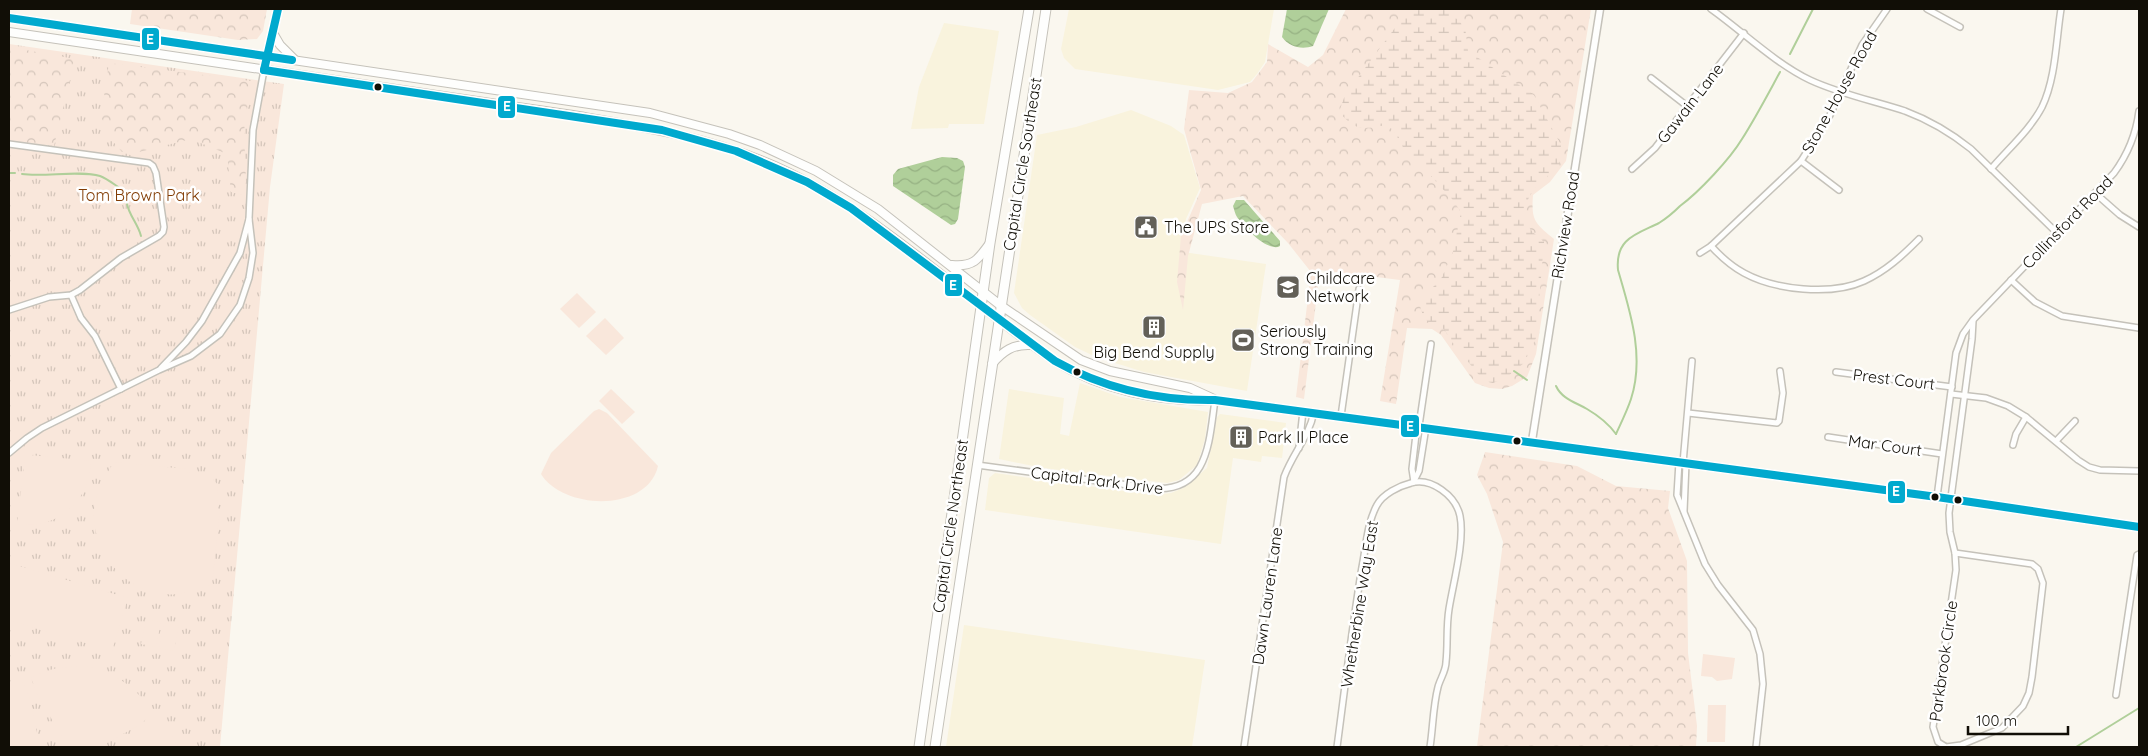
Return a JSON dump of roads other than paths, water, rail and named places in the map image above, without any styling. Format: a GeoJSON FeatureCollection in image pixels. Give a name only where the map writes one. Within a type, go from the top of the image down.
{"type":"FeatureCollection","features":[{"type":"Feature","properties":{"kind":"main road","name":"Capital Circle Southeast"},"geometry":{"type":"LineString","coordinates":[[982,306],[990,243],[1029,9]]}},
{"type":"Feature","properties":{"kind":"main road","name":"Capital Circle Southeast"},"geometry":{"type":"LineString","coordinates":[[998,320],[1046,9]]}},
{"type":"Feature","properties":{"kind":"main road"},"geometry":{"type":"LineString","coordinates":[[9,18],[650,113],[702,126],[753,143],[833,181],[878,209],[1000,305],[1081,360],[1110,371],[1190,388],[1215,400]]}},
{"type":"Feature","properties":{"kind":"main road"},"geometry":{"type":"LineString","coordinates":[[9,32],[647,127],[686,135],[741,152],[775,166],[850,207],[899,242],[1031,345],[1057,362],[1100,383],[1147,396],[1189,401],[1215,400],[1314,412],[1937,496],[2139,527]]}},
{"type":"Feature","properties":{"kind":"main road"},"geometry":{"type":"LineString","coordinates":[[273,33],[280,45],[295,60]]}},
{"type":"Feature","properties":{"kind":"main road"},"geometry":{"type":"LineString","coordinates":[[647,127],[650,113]]}},
{"type":"Feature","properties":{"kind":"main road"},"geometry":{"type":"LineString","coordinates":[[1006,144],[1025,147]]}},
{"type":"Feature","properties":{"kind":"main road"},"geometry":{"type":"LineString","coordinates":[[826,193],[833,181]]}},
{"type":"Feature","properties":{"kind":"main road"},"geometry":{"type":"LineString","coordinates":[[951,265],[964,266],[973,263],[990,243]]}},
{"type":"Feature","properties":{"kind":"main road","name":"Capital Circle Northeast"},"geometry":{"type":"LineString","coordinates":[[919,747],[982,306]]}},
{"type":"Feature","properties":{"kind":"main road","name":"Capital Circle Northeast"},"geometry":{"type":"LineString","coordinates":[[936,747],[998,320]]}},
{"type":"Feature","properties":{"kind":"main road"},"geometry":{"type":"LineString","coordinates":[[992,364],[1000,354],[1015,345],[1031,345]]}},
{"type":"Feature","properties":{"kind":"main road"},"geometry":{"type":"LineString","coordinates":[[1165,384],[1174,399]]}},
{"type":"Feature","properties":{"kind":"main road"},"geometry":{"type":"LineString","coordinates":[[940,605],[956,608]]}},
{"type":"Feature","properties":{"kind":"street"},"geometry":{"type":"LineString","coordinates":[[9,452],[42,428],[191,356],[211,343],[231,319],[245,291],[252,266],[249,219],[253,130],[257,102],[278,9]]}},
{"type":"Feature","properties":{"kind":"street","name":"Richview Road"},"geometry":{"type":"LineString","coordinates":[[1532,441],[1600,9]]}},
{"type":"Feature","properties":{"kind":"street","name":"Stone House Road"},"geometry":{"type":"LineString","coordinates":[[1700,253],[1711,246],[1801,161],[1821,131],[1862,45],[1887,9]]}},
{"type":"Feature","properties":{"kind":"street"},"geometry":{"type":"LineString","coordinates":[[1927,9],[1960,27]]}},
{"type":"Feature","properties":{"kind":"street"},"geometry":{"type":"LineString","coordinates":[[1991,168],[2033,121],[2042,106],[2051,78],[2061,9]]}},
{"type":"Feature","properties":{"kind":"street"},"geometry":{"type":"LineString","coordinates":[[1714,10],[1788,66],[1810,80],[1907,112],[1939,127],[1971,149],[2057,233]]}},
{"type":"Feature","properties":{"kind":"street","name":"Gawain Lane"},"geometry":{"type":"LineString","coordinates":[[1632,168],[1656,148],[1744,33]]}},
{"type":"Feature","properties":{"kind":"street"},"geometry":{"type":"LineString","coordinates":[[1651,78],[1687,106]]}},
{"type":"Feature","properties":{"kind":"street","name":"Collinsford Road"},"geometry":{"type":"LineString","coordinates":[[1937,496],[1956,352],[1962,334],[1973,320],[2095,193],[2126,156],[2134,138],[2139,111]]}},
{"type":"Feature","properties":{"kind":"street"},"geometry":{"type":"LineString","coordinates":[[9,144],[142,161],[153,166],[156,173],[163,232],[136,248],[71,295],[49,297],[9,310]]}},
{"type":"Feature","properties":{"kind":"street"},"geometry":{"type":"LineString","coordinates":[[1801,161],[1839,190]]}},
{"type":"Feature","properties":{"kind":"street"},"geometry":{"type":"LineString","coordinates":[[2095,193],[2120,215],[2139,227]]}},
{"type":"Feature","properties":{"kind":"street"},"geometry":{"type":"LineString","coordinates":[[159,370],[186,342],[217,297],[240,253],[249,219]]}},
{"type":"Feature","properties":{"kind":"street"},"geometry":{"type":"LineString","coordinates":[[1711,246],[1729,263],[1754,278],[1776,285],[1823,290],[1862,282],[1878,274],[1895,262],[1919,239]]}},
{"type":"Feature","properties":{"kind":"street"},"geometry":{"type":"LineString","coordinates":[[2011,280],[2035,302],[2062,316],[2139,328]]}},
{"type":"Feature","properties":{"kind":"street"},"geometry":{"type":"LineString","coordinates":[[1341,416],[1359,289]]}},
{"type":"Feature","properties":{"kind":"street"},"geometry":{"type":"LineString","coordinates":[[71,295],[81,318],[96,336],[121,389]]}},
{"type":"Feature","properties":{"kind":"street"},"geometry":{"type":"LineString","coordinates":[[1950,498],[1973,320]]}},
{"type":"Feature","properties":{"kind":"street"},"geometry":{"type":"LineString","coordinates":[[1414,482],[1419,470],[1421,427],[1431,344]]}},
{"type":"Feature","properties":{"kind":"street"},"geometry":{"type":"LineString","coordinates":[[1692,361],[1682,463],[1684,511],[1705,564],[1750,627],[1760,654],[1763,684],[1756,747]]}},
{"type":"Feature","properties":{"kind":"street"},"geometry":{"type":"LineString","coordinates":[[1688,413],[1777,423],[1779,421],[1783,393],[1780,372]]}},
{"type":"Feature","properties":{"kind":"street","name":"Prest Court"},"geometry":{"type":"LineString","coordinates":[[1836,372],[1952,387]]}},
{"type":"Feature","properties":{"kind":"street"},"geometry":{"type":"LineString","coordinates":[[1951,394],[1999,402],[2026,417],[2089,467],[2100,470],[2139,471]]}},
{"type":"Feature","properties":{"kind":"street","name":"Capital Park Drive"},"geometry":{"type":"LineString","coordinates":[[977,465],[1151,488],[1170,488],[1193,475],[1204,462],[1208,452],[1215,400]]}},
{"type":"Feature","properties":{"kind":"street","name":"Dawn Lauren Lane"},"geometry":{"type":"LineString","coordinates":[[1298,448],[1303,411]]}},
{"type":"Feature","properties":{"kind":"street","name":"Dawn Lauren Lane"},"geometry":{"type":"LineString","coordinates":[[1244,747],[1284,477],[1290,462],[1310,428],[1314,412]]}},
{"type":"Feature","properties":{"kind":"street"},"geometry":{"type":"LineString","coordinates":[[1948,415],[1960,417]]}},
{"type":"Feature","properties":{"kind":"street"},"geometry":{"type":"LineString","coordinates":[[2013,445],[2016,434],[2026,417]]}},
{"type":"Feature","properties":{"kind":"street"},"geometry":{"type":"LineString","coordinates":[[2056,440],[2075,421]]}},
{"type":"Feature","properties":{"kind":"street"},"geometry":{"type":"LineString","coordinates":[[1414,482],[1412,469],[1421,427]]}},
{"type":"Feature","properties":{"kind":"street","name":"Mar Court"},"geometry":{"type":"LineString","coordinates":[[1828,437],[1942,454]]}},
{"type":"Feature","properties":{"kind":"street"},"geometry":{"type":"LineString","coordinates":[[1414,482],[1428,483],[1446,495],[1455,505],[1460,522],[1456,570],[1448,612],[1446,662],[1438,688],[1430,747]]}},
{"type":"Feature","properties":{"kind":"street","name":"Whetherbine Way East"},"geometry":{"type":"LineString","coordinates":[[1337,747],[1354,615],[1369,528],[1379,502],[1390,492],[1414,482]]}},
{"type":"Feature","properties":{"kind":"street","name":"Parkbrook Circle"},"geometry":{"type":"LineString","coordinates":[[1950,498],[1950,532],[1955,553],[1956,570],[1933,727],[1938,742],[1950,747],[1962,745],[2002,728],[2023,706],[2029,693],[2032,677],[2043,583],[2038,569],[2032,564],[1955,553]]}},
{"type":"Feature","properties":{"kind":"street"},"geometry":{"type":"LineString","coordinates":[[2116,695],[2138,554]]}},
{"type":"Feature","properties":{"kind":"water"},"geometry":{"type":"Polygon","coordinates":[[[1287,9],[1329,9],[1313,46],[1305,48],[1296,47],[1282,37],[1287,9]]]}},
{"type":"Feature","properties":{"kind":"water"},"geometry":{"type":"Polygon","coordinates":[[[942,157],[957,158],[963,161],[965,167],[958,219],[955,224],[951,225],[893,186],[893,175],[898,169],[942,157]]]}},
{"type":"Feature","properties":{"kind":"water"},"geometry":{"type":"Polygon","coordinates":[[[1236,200],[1244,200],[1280,241],[1280,246],[1269,246],[1263,243],[1245,227],[1237,217],[1233,206],[1236,200]]]}},
{"type":"Feature","properties":{"kind":"waterway"},"geometry":{"type":"LineString","coordinates":[[1790,54],[1813,9]]}},
{"type":"Feature","properties":{"kind":"waterway"},"geometry":{"type":"LineString","coordinates":[[1616,434],[1631,399],[1637,366],[1631,317],[1618,270],[1620,251],[1629,239],[1670,215],[1714,175],[1737,147],[1780,72]]}},
{"type":"Feature","properties":{"kind":"waterway"},"geometry":{"type":"LineString","coordinates":[[9,173],[15,173]]}},
{"type":"Feature","properties":{"kind":"waterway"},"geometry":{"type":"LineString","coordinates":[[22,174],[92,174],[100,176],[123,190],[125,197]]}},
{"type":"Feature","properties":{"kind":"waterway"},"geometry":{"type":"LineString","coordinates":[[127,204],[141,236]]}},
{"type":"Feature","properties":{"kind":"waterway"},"geometry":{"type":"LineString","coordinates":[[1514,371],[1527,380]]}},
{"type":"Feature","properties":{"kind":"waterway"},"geometry":{"type":"LineString","coordinates":[[1556,386],[1565,397],[1599,417],[1616,434]]}},
{"type":"Feature","properties":{"kind":"waterway"},"geometry":{"type":"LineString","coordinates":[[2076,747],[2139,708]]}},
{"type":"Feature","properties":{"kind":"place","name":"The UPS Store"},"geometry":{"type":"Point","coordinates":[1146,227]}},
{"type":"Feature","properties":{"kind":"place","name":"Childcare Network"},"geometry":{"type":"Point","coordinates":[1288,287]}},
{"type":"Feature","properties":{"kind":"place","name":"Big Bend Supply"},"geometry":{"type":"Point","coordinates":[1154,327]}},
{"type":"Feature","properties":{"kind":"place","name":"Seriously Strong Training"},"geometry":{"type":"Point","coordinates":[1243,340]}},
{"type":"Feature","properties":{"kind":"place","name":"Park II Place"},"geometry":{"type":"Point","coordinates":[1241,437]}},
{"type":"Feature","properties":{"kind":"park label","name":"Tom Brown Park"},"geometry":{"type":"Point","coordinates":[139,195]}}]}
